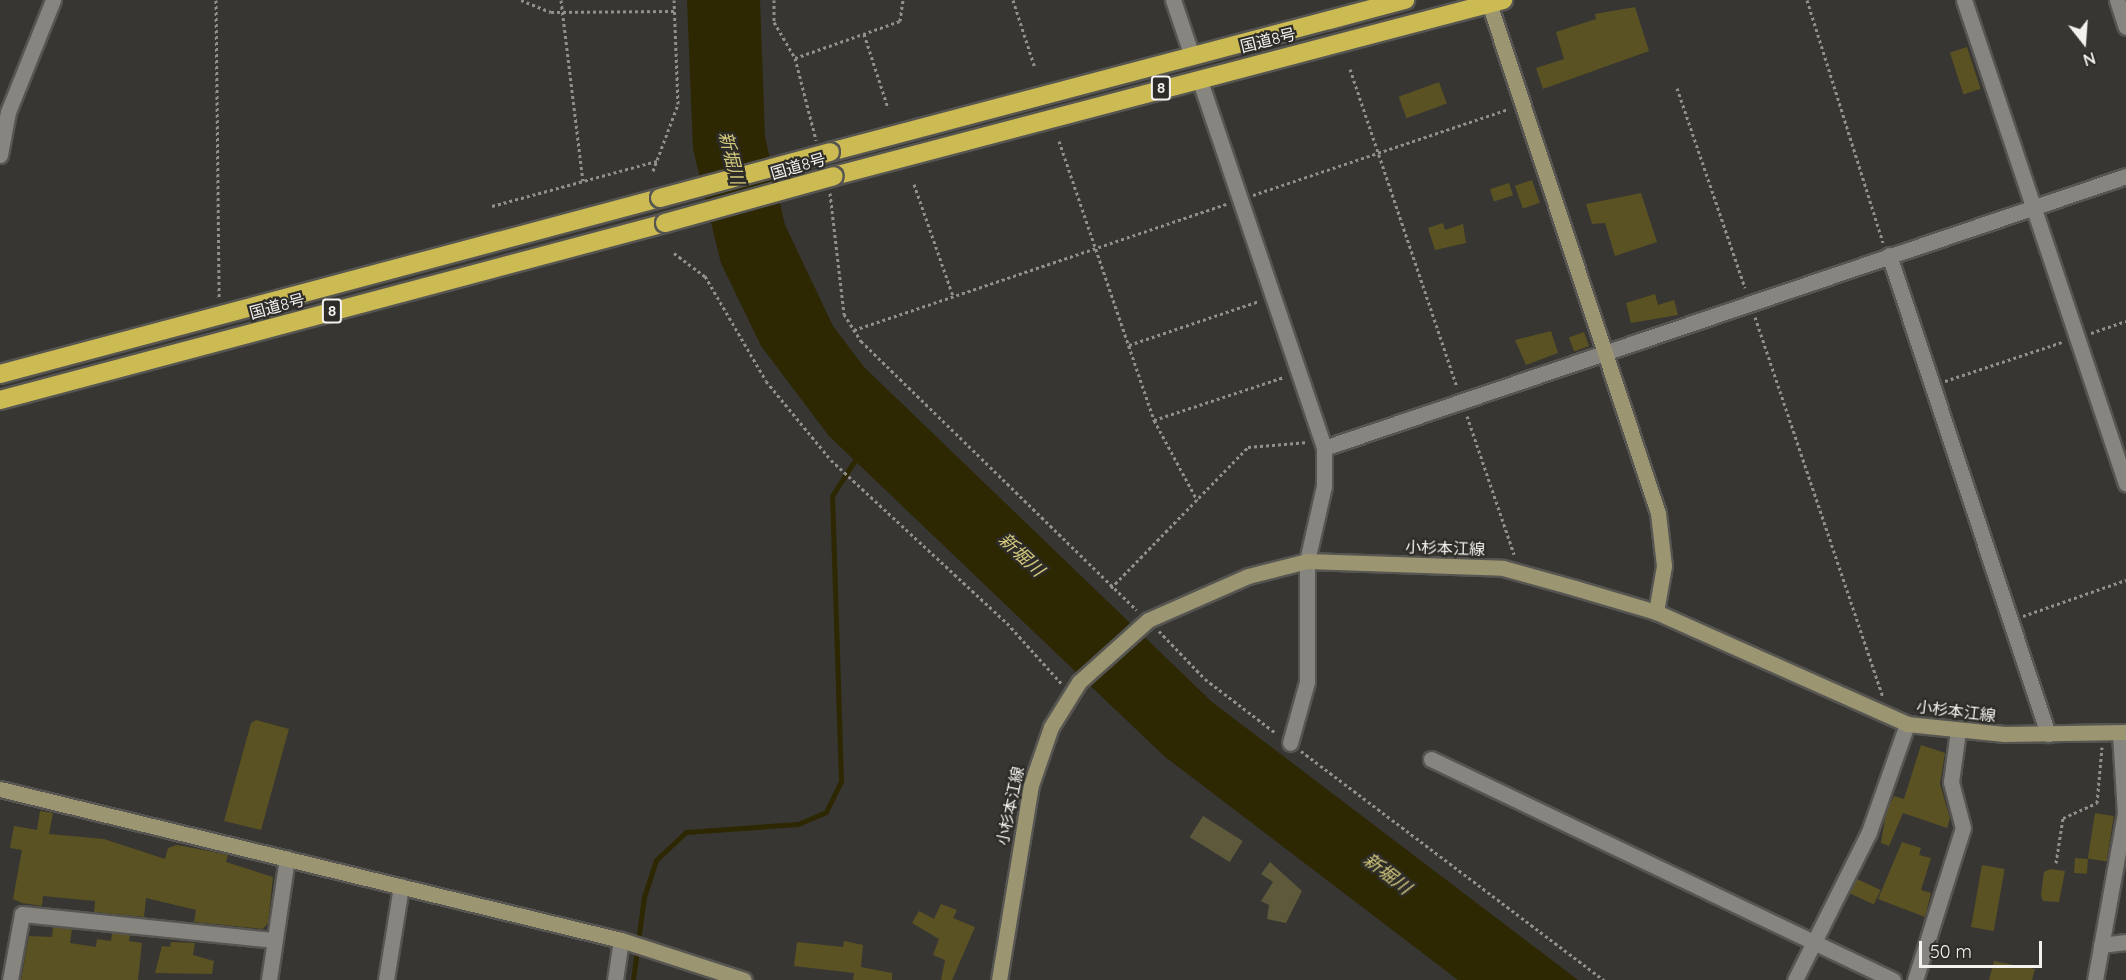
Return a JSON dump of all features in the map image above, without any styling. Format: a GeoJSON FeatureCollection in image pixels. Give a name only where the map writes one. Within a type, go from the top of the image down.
{"type":"FeatureCollection","features":[{"type":"Feature","properties":{"kind":"highway","name":"国道8号"},"geometry":{"type":"LineString","coordinates":[[0,374],[660,198],[824,151],[1405,0]]}},
{"type":"Feature","properties":{"kind":"highway","name":"国道8号"},"geometry":{"type":"LineString","coordinates":[[0,400],[831,181],[1199,78],[1493,1]]}},
{"type":"Feature","properties":{"kind":"main road"},"geometry":{"type":"LineString","coordinates":[[1493,1],[1522,104],[1658,513],[1664,566],[1656,612]]}},
{"type":"Feature","properties":{"kind":"main road","name":"小杉本江線"},"geometry":{"type":"LineString","coordinates":[[999,980],[1030,785],[1051,727],[1079,682],[1143,623],[1248,576],[1307,561],[1520,573],[1656,612],[1907,724],[1958,731],[2048,734],[2123,732]]}},
{"type":"Feature","properties":{"kind":"main road"},"geometry":{"type":"LineString","coordinates":[[0,789],[621,940],[744,980]]}},
{"type":"Feature","properties":{"kind":"street"},"geometry":{"type":"LineString","coordinates":[[0,155],[8,112],[52,0]]}},
{"type":"Feature","properties":{"kind":"street"},"geometry":{"type":"LineString","coordinates":[[1173,0],[1192,56]]}},
{"type":"Feature","properties":{"kind":"street"},"geometry":{"type":"LineString","coordinates":[[1964,0],[2126,484]]}},
{"type":"Feature","properties":{"kind":"street"},"geometry":{"type":"LineString","coordinates":[[2117,0],[2126,27]]}},
{"type":"Feature","properties":{"kind":"street"},"geometry":{"type":"LineString","coordinates":[[1199,78],[1323,444],[1324,486],[1307,561],[1307,682],[1290,743]]}},
{"type":"Feature","properties":{"kind":"street"},"geometry":{"type":"LineString","coordinates":[[1323,444],[1606,352],[2126,176]]}},
{"type":"Feature","properties":{"kind":"street"},"geometry":{"type":"LineString","coordinates":[[1888,255],[2048,734]]}},
{"type":"Feature","properties":{"kind":"street"},"geometry":{"type":"LineString","coordinates":[[1795,980],[1869,832],[1907,724]]}},
{"type":"Feature","properties":{"kind":"street"},"geometry":{"type":"LineString","coordinates":[[1915,980],[1963,828],[1951,782],[1958,731]]}},
{"type":"Feature","properties":{"kind":"street"},"geometry":{"type":"LineString","coordinates":[[2095,980],[2125,813],[2123,732]]}},
{"type":"Feature","properties":{"kind":"street"},"geometry":{"type":"LineString","coordinates":[[1431,759],[1815,938],[1893,980]]}},
{"type":"Feature","properties":{"kind":"street"},"geometry":{"type":"LineString","coordinates":[[269,980],[287,858]]}},
{"type":"Feature","properties":{"kind":"street"},"geometry":{"type":"LineString","coordinates":[[386,980],[401,886]]}},
{"type":"Feature","properties":{"kind":"street"},"geometry":{"type":"LineString","coordinates":[[10,980],[22,914],[275,940]]}},
{"type":"Feature","properties":{"kind":"street"},"geometry":{"type":"LineString","coordinates":[[615,980],[621,940]]}},
{"type":"Feature","properties":{"kind":"street"},"geometry":{"type":"LineString","coordinates":[[2101,945],[2126,942]]}},
{"type":"Feature","properties":{"kind":"path"},"geometry":{"type":"LineString","coordinates":[[216,0],[219,315]]}},
{"type":"Feature","properties":{"kind":"path"},"geometry":{"type":"LineString","coordinates":[[521,0],[562,13],[674,11]]}},
{"type":"Feature","properties":{"kind":"path"},"geometry":{"type":"LineString","coordinates":[[561,0],[584,181]]}},
{"type":"Feature","properties":{"kind":"path"},"geometry":{"type":"LineString","coordinates":[[653,171],[678,104],[674,0]]}},
{"type":"Feature","properties":{"kind":"path"},"geometry":{"type":"LineString","coordinates":[[774,0],[774,22],[795,58],[824,151]]}},
{"type":"Feature","properties":{"kind":"path"},"geometry":{"type":"LineString","coordinates":[[795,58],[900,21],[903,0]]}},
{"type":"Feature","properties":{"kind":"path"},"geometry":{"type":"LineString","coordinates":[[1013,0],[1035,68]]}},
{"type":"Feature","properties":{"kind":"path"},"geometry":{"type":"LineString","coordinates":[[1808,0],[1888,255]]}},
{"type":"Feature","properties":{"kind":"path"},"geometry":{"type":"LineString","coordinates":[[864,34],[888,108]]}},
{"type":"Feature","properties":{"kind":"path"},"geometry":{"type":"LineString","coordinates":[[1350,69],[1520,573]]}},
{"type":"Feature","properties":{"kind":"path"},"geometry":{"type":"LineString","coordinates":[[1677,88],[1890,716]]}},
{"type":"Feature","properties":{"kind":"path"},"geometry":{"type":"LineString","coordinates":[[854,330],[1522,104]]}},
{"type":"Feature","properties":{"kind":"path"},"geometry":{"type":"LineString","coordinates":[[1059,141],[1154,420],[1197,500]]}},
{"type":"Feature","properties":{"kind":"path"},"geometry":{"type":"LineString","coordinates":[[492,206],[657,161]]}},
{"type":"Feature","properties":{"kind":"path"},"geometry":{"type":"LineString","coordinates":[[831,181],[844,314],[854,330],[1143,623],[1205,679],[1604,980]]}},
{"type":"Feature","properties":{"kind":"path"},"geometry":{"type":"LineString","coordinates":[[914,183],[953,296]]}},
{"type":"Feature","properties":{"kind":"path"},"geometry":{"type":"LineString","coordinates":[[674,253],[705,276],[766,381],[831,460],[1045,660],[1070,696]]}},
{"type":"Feature","properties":{"kind":"path"},"geometry":{"type":"LineString","coordinates":[[1129,345],[1272,297]]}},
{"type":"Feature","properties":{"kind":"path"},"geometry":{"type":"LineString","coordinates":[[1933,385],[2126,321]]}},
{"type":"Feature","properties":{"kind":"path"},"geometry":{"type":"LineString","coordinates":[[1154,420],[1297,372]]}},
{"type":"Feature","properties":{"kind":"path"},"geometry":{"type":"LineString","coordinates":[[1111,588],[1248,447],[1323,444]]}},
{"type":"Feature","properties":{"kind":"path"},"geometry":{"type":"LineString","coordinates":[[2011,620],[2126,580]]}},
{"type":"Feature","properties":{"kind":"path"},"geometry":{"type":"LineString","coordinates":[[2056,863],[2063,818],[2097,803],[2103,736]]}},
{"type":"Feature","properties":{"kind":"shaded area"},"geometry":{"type":"Polygon","coordinates":[[[1203,816],[1243,841],[1230,862],[1190,837],[1203,816]]]}},
{"type":"Feature","properties":{"kind":"shaded area"},"geometry":{"type":"Polygon","coordinates":[[[1270,862],[1302,891],[1286,923],[1267,919],[1269,905],[1261,901],[1273,882],[1261,874],[1270,862]]]}},
{"type":"Feature","properties":{"kind":"water","name":"新堀川"},"geometry":{"type":"Polygon","coordinates":[[[687,0],[760,0],[765,137],[785,225],[833,326],[864,367],[1212,702],[1578,980],[1458,980],[1164,756],[829,436],[761,346],[721,263],[693,149],[687,0]]]}},
{"type":"Feature","properties":{"kind":"building"},"geometry":{"type":"Polygon","coordinates":[[[1635,7],[1649,51],[1543,89],[1536,68],[1564,59],[1556,32],[1596,19],[1595,14],[1635,7]]]}},
{"type":"Feature","properties":{"kind":"building"},"geometry":{"type":"Polygon","coordinates":[[[1967,47],[1981,89],[1963,94],[1950,53],[1967,47]]]}},
{"type":"Feature","properties":{"kind":"building"},"geometry":{"type":"Polygon","coordinates":[[[1439,82],[1447,104],[1406,118],[1399,97],[1439,82]]]}},
{"type":"Feature","properties":{"kind":"building"},"geometry":{"type":"Polygon","coordinates":[[[1532,180],[1540,203],[1523,209],[1515,186],[1532,180]]]}},
{"type":"Feature","properties":{"kind":"building"},"geometry":{"type":"Polygon","coordinates":[[[1509,183],[1513,195],[1494,202],[1490,189],[1509,183]]]}},
{"type":"Feature","properties":{"kind":"building"},"geometry":{"type":"Polygon","coordinates":[[[1641,193],[1657,242],[1615,256],[1605,223],[1592,224],[1586,204],[1641,193]]]}},
{"type":"Feature","properties":{"kind":"building"},"geometry":{"type":"Polygon","coordinates":[[[1443,223],[1445,230],[1463,224],[1466,243],[1435,250],[1428,228],[1443,223]]]}},
{"type":"Feature","properties":{"kind":"building"},"geometry":{"type":"Polygon","coordinates":[[[1655,294],[1658,305],[1674,300],[1678,315],[1631,323],[1626,303],[1655,294]]]}},
{"type":"Feature","properties":{"kind":"building"},"geometry":{"type":"Polygon","coordinates":[[[1551,331],[1558,353],[1526,365],[1515,340],[1551,331]]]}},
{"type":"Feature","properties":{"kind":"building"},"geometry":{"type":"Polygon","coordinates":[[[1584,332],[1589,346],[1574,352],[1569,337],[1584,332]]]}},
{"type":"Feature","properties":{"kind":"building"},"geometry":{"type":"Polygon","coordinates":[[[256,720],[289,729],[261,830],[224,821],[251,723],[256,720]]]}},
{"type":"Feature","properties":{"kind":"building"},"geometry":{"type":"Polygon","coordinates":[[[1921,745],[1945,753],[1940,784],[1950,818],[1947,828],[1903,813],[1889,846],[1881,843],[1886,812],[1894,796],[1904,799],[1921,745]]]}},
{"type":"Feature","properties":{"kind":"building"},"geometry":{"type":"Polygon","coordinates":[[[40,811],[53,813],[49,834],[104,839],[165,859],[168,848],[177,845],[214,852],[228,855],[226,862],[273,877],[268,923],[263,929],[194,922],[196,910],[146,898],[144,917],[94,912],[95,901],[43,896],[42,906],[13,899],[22,850],[10,848],[14,826],[37,830],[40,811]]]}},
{"type":"Feature","properties":{"kind":"building"},"geometry":{"type":"Polygon","coordinates":[[[2095,813],[2114,816],[2107,861],[2088,858],[2095,813]]]}},
{"type":"Feature","properties":{"kind":"building"},"geometry":{"type":"Polygon","coordinates":[[[1902,842],[1921,848],[1919,855],[1931,858],[1921,890],[1931,893],[1925,917],[1878,899],[1902,842]]]}},
{"type":"Feature","properties":{"kind":"building"},"geometry":{"type":"Polygon","coordinates":[[[2075,858],[2088,859],[2087,874],[2074,873],[2075,858]]]}},
{"type":"Feature","properties":{"kind":"building"},"geometry":{"type":"Polygon","coordinates":[[[1982,865],[2005,869],[1994,931],[1971,927],[1982,865]]]}},
{"type":"Feature","properties":{"kind":"building"},"geometry":{"type":"Polygon","coordinates":[[[2050,869],[2065,871],[2059,902],[2043,901],[2041,895],[2044,872],[2050,869]]]}},
{"type":"Feature","properties":{"kind":"building"},"geometry":{"type":"Polygon","coordinates":[[[1857,879],[1881,890],[1874,904],[1850,894],[1857,879]]]}},
{"type":"Feature","properties":{"kind":"building"},"geometry":{"type":"Polygon","coordinates":[[[941,904],[957,910],[953,918],[975,927],[952,980],[941,980],[945,960],[933,955],[939,939],[912,923],[919,911],[934,919],[941,904]]]}},
{"type":"Feature","properties":{"kind":"building"},"geometry":{"type":"Polygon","coordinates":[[[53,927],[72,929],[70,943],[96,947],[97,939],[111,941],[112,933],[130,935],[129,941],[142,943],[138,980],[21,980],[29,936],[52,937],[53,927]]]}},
{"type":"Feature","properties":{"kind":"building"},"geometry":{"type":"Polygon","coordinates":[[[844,941],[863,945],[861,967],[892,973],[892,980],[853,980],[854,973],[794,966],[797,942],[843,947],[844,941]]]}},
{"type":"Feature","properties":{"kind":"building"},"geometry":{"type":"Polygon","coordinates":[[[171,942],[195,943],[193,955],[214,961],[212,974],[155,973],[162,946],[170,947],[171,942]]]}},
{"type":"Feature","properties":{"kind":"building"},"geometry":{"type":"Polygon","coordinates":[[[1994,961],[2035,969],[2032,980],[1989,980],[1994,961]]]}},
{"type":"Feature","properties":{"kind":"waterway"},"geometry":{"type":"LineString","coordinates":[[633,980],[644,897],[656,860],[686,832],[798,824],[826,812],[841,781],[832,496],[858,455]]}}]}
